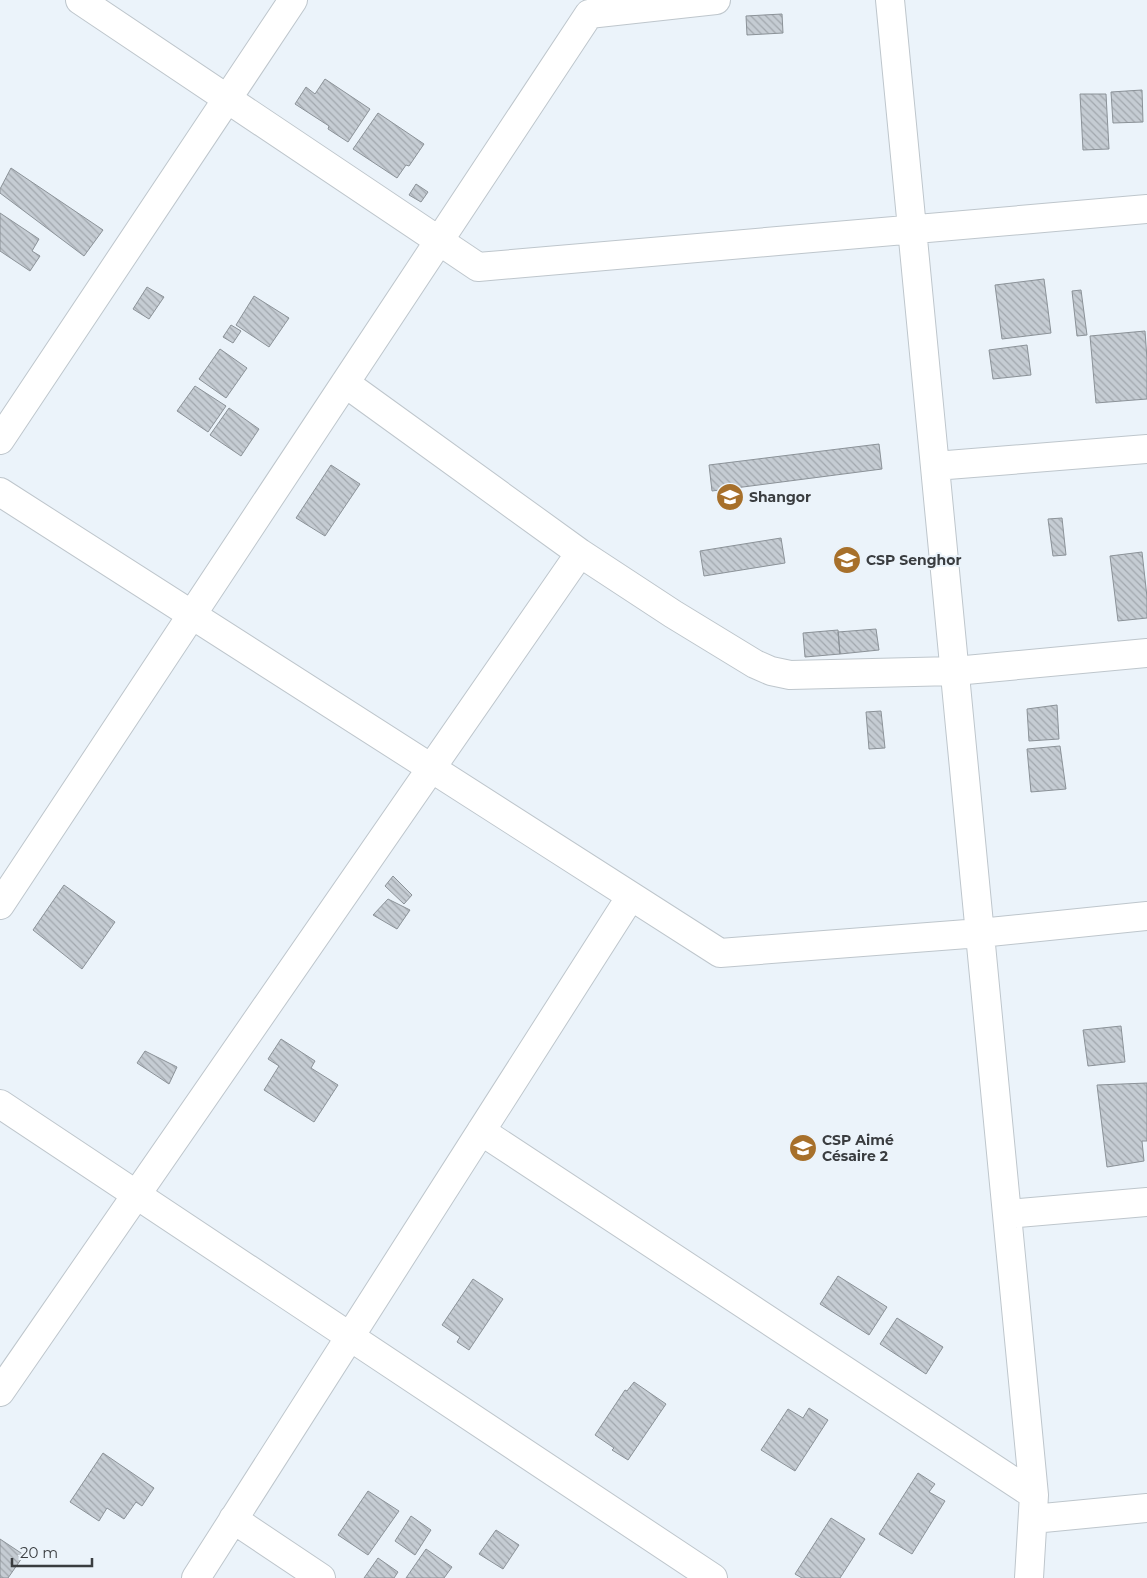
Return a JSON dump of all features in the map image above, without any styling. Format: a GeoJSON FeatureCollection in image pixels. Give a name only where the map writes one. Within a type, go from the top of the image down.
{"type":"FeatureCollection","features":[{"type":"Feature","properties":{"kind":"street"},"geometry":{"type":"LineString","coordinates":[[80,0],[478,267],[1147,209]]}},
{"type":"Feature","properties":{"kind":"street"},"geometry":{"type":"LineString","coordinates":[[0,440],[293,0]]}},
{"type":"Feature","properties":{"kind":"street"},"geometry":{"type":"LineString","coordinates":[[0,905],[589,14],[631,5],[716,0]]}},
{"type":"Feature","properties":{"kind":"street"},"geometry":{"type":"LineString","coordinates":[[890,0],[1007,1214],[1033,1507],[1029,1578]]}},
{"type":"Feature","properties":{"kind":"street"},"geometry":{"type":"LineString","coordinates":[[345,383],[580,553],[673,614],[755,664],[771,671],[790,675],[954,671],[1147,653]]}},
{"type":"Feature","properties":{"kind":"street"},"geometry":{"type":"LineString","coordinates":[[935,466],[1147,449]]}},
{"type":"Feature","properties":{"kind":"street"},"geometry":{"type":"LineString","coordinates":[[0,492],[720,953],[980,933],[1147,916]]}},
{"type":"Feature","properties":{"kind":"street"},"geometry":{"type":"LineString","coordinates":[[0,1392],[580,553]]}},
{"type":"Feature","properties":{"kind":"street"},"geometry":{"type":"LineString","coordinates":[[196,1578],[631,896]]}},
{"type":"Feature","properties":{"kind":"street"},"geometry":{"type":"LineString","coordinates":[[0,1104],[713,1578]]}},
{"type":"Feature","properties":{"kind":"street"},"geometry":{"type":"LineString","coordinates":[[481,1131],[1033,1507],[1147,1508]]}},
{"type":"Feature","properties":{"kind":"street"},"geometry":{"type":"LineString","coordinates":[[1007,1214],[1147,1202]]}},
{"type":"Feature","properties":{"kind":"street"},"geometry":{"type":"LineString","coordinates":[[233,1519],[322,1578]]}},
{"type":"Feature","properties":{"kind":"building"},"geometry":{"type":"Polygon","coordinates":[[[782,14],[783,33],[747,35],[746,16],[782,14]]]}},
{"type":"Feature","properties":{"kind":"building"},"geometry":{"type":"Polygon","coordinates":[[[325,79],[370,109],[348,142],[328,129],[329,126],[295,104],[306,87],[315,94],[325,79]]]}},
{"type":"Feature","properties":{"kind":"building"},"geometry":{"type":"Polygon","coordinates":[[[1142,90],[1143,122],[1113,123],[1111,92],[1142,90]]]}},
{"type":"Feature","properties":{"kind":"building"},"geometry":{"type":"Polygon","coordinates":[[[1080,94],[1106,94],[1109,149],[1083,150],[1080,94]]]}},
{"type":"Feature","properties":{"kind":"building"},"geometry":{"type":"Polygon","coordinates":[[[378,113],[424,144],[409,166],[406,165],[397,178],[353,149],[378,113]]]}},
{"type":"Feature","properties":{"kind":"building"},"geometry":{"type":"Polygon","coordinates":[[[11,168],[103,230],[84,256],[0,193],[0,189],[11,168]]]}},
{"type":"Feature","properties":{"kind":"building"},"geometry":{"type":"Polygon","coordinates":[[[416,184],[428,192],[421,202],[409,195],[416,184]]]}},
{"type":"Feature","properties":{"kind":"building"},"geometry":{"type":"Polygon","coordinates":[[[0,213],[39,239],[32,251],[40,256],[30,271],[0,251],[0,213]]]}},
{"type":"Feature","properties":{"kind":"building"},"geometry":{"type":"Polygon","coordinates":[[[1044,279],[1051,333],[1002,339],[995,285],[1044,279]]]}},
{"type":"Feature","properties":{"kind":"building"},"geometry":{"type":"Polygon","coordinates":[[[147,287],[164,297],[149,319],[133,309],[147,287]]]}},
{"type":"Feature","properties":{"kind":"building"},"geometry":{"type":"Polygon","coordinates":[[[1081,290],[1087,335],[1077,336],[1072,291],[1081,290]]]}},
{"type":"Feature","properties":{"kind":"building"},"geometry":{"type":"Polygon","coordinates":[[[254,296],[289,318],[269,347],[236,325],[254,296]]]}},
{"type":"Feature","properties":{"kind":"building"},"geometry":{"type":"Polygon","coordinates":[[[231,325],[241,331],[233,343],[223,337],[231,325]]]}},
{"type":"Feature","properties":{"kind":"building"},"geometry":{"type":"Polygon","coordinates":[[[1145,331],[1147,399],[1096,403],[1090,336],[1145,331]]]}},
{"type":"Feature","properties":{"kind":"building"},"geometry":{"type":"Polygon","coordinates":[[[1027,345],[1031,375],[993,379],[989,350],[1027,345]]]}},
{"type":"Feature","properties":{"kind":"building"},"geometry":{"type":"Polygon","coordinates":[[[220,349],[247,368],[226,398],[199,379],[220,349]]]}},
{"type":"Feature","properties":{"kind":"building"},"geometry":{"type":"Polygon","coordinates":[[[195,386],[226,406],[208,432],[177,411],[195,386]]]}},
{"type":"Feature","properties":{"kind":"building"},"geometry":{"type":"Polygon","coordinates":[[[229,408],[259,429],[241,456],[210,435],[229,408]]]}},
{"type":"Feature","properties":{"kind":"building"},"geometry":{"type":"Polygon","coordinates":[[[879,444],[882,469],[712,491],[709,465],[879,444]]]}},
{"type":"Feature","properties":{"kind":"building"},"geometry":{"type":"Polygon","coordinates":[[[331,465],[360,484],[325,536],[296,518],[331,465]]]}},
{"type":"Feature","properties":{"kind":"building"},"geometry":{"type":"Polygon","coordinates":[[[1062,518],[1066,555],[1053,556],[1048,519],[1062,518]]]}},
{"type":"Feature","properties":{"kind":"building"},"geometry":{"type":"Polygon","coordinates":[[[781,538],[785,563],[704,576],[700,551],[781,538]]]}},
{"type":"Feature","properties":{"kind":"building"},"geometry":{"type":"Polygon","coordinates":[[[1142,552],[1147,597],[1147,618],[1118,621],[1110,556],[1142,552]]]}},
{"type":"Feature","properties":{"kind":"building"},"geometry":{"type":"Polygon","coordinates":[[[876,629],[879,650],[840,654],[838,632],[876,629]]]}},
{"type":"Feature","properties":{"kind":"building"},"geometry":{"type":"Polygon","coordinates":[[[838,630],[840,654],[805,657],[803,633],[838,630]]]}},
{"type":"Feature","properties":{"kind":"building"},"geometry":{"type":"Polygon","coordinates":[[[1057,705],[1059,739],[1029,741],[1027,709],[1057,705]]]}},
{"type":"Feature","properties":{"kind":"building"},"geometry":{"type":"Polygon","coordinates":[[[881,711],[885,748],[869,749],[866,712],[881,711]]]}},
{"type":"Feature","properties":{"kind":"building"},"geometry":{"type":"Polygon","coordinates":[[[1060,746],[1066,789],[1031,792],[1027,749],[1060,746]]]}},
{"type":"Feature","properties":{"kind":"building"},"geometry":{"type":"Polygon","coordinates":[[[393,876],[412,895],[404,904],[385,886],[393,876]]]}},
{"type":"Feature","properties":{"kind":"building"},"geometry":{"type":"Polygon","coordinates":[[[64,885],[115,922],[82,969],[33,930],[64,885]]]}},
{"type":"Feature","properties":{"kind":"building"},"geometry":{"type":"Polygon","coordinates":[[[388,899],[410,910],[397,929],[373,915],[388,899]]]}},
{"type":"Feature","properties":{"kind":"building"},"geometry":{"type":"Polygon","coordinates":[[[1121,1026],[1125,1062],[1088,1066],[1083,1030],[1121,1026]]]}},
{"type":"Feature","properties":{"kind":"building"},"geometry":{"type":"Polygon","coordinates":[[[281,1039],[315,1061],[311,1068],[338,1085],[314,1122],[264,1090],[279,1066],[268,1059],[281,1039]]]}},
{"type":"Feature","properties":{"kind":"building"},"geometry":{"type":"Polygon","coordinates":[[[145,1051],[177,1067],[169,1084],[137,1063],[145,1051]]]}},
{"type":"Feature","properties":{"kind":"building"},"geometry":{"type":"Polygon","coordinates":[[[1147,1083],[1147,1141],[1142,1141],[1144,1161],[1107,1167],[1097,1085],[1147,1083]]]}},
{"type":"Feature","properties":{"kind":"building"},"geometry":{"type":"Polygon","coordinates":[[[838,1276],[887,1307],[869,1335],[820,1304],[838,1276]]]}},
{"type":"Feature","properties":{"kind":"building"},"geometry":{"type":"Polygon","coordinates":[[[473,1279],[503,1299],[469,1350],[457,1342],[460,1337],[442,1325],[473,1279]]]}},
{"type":"Feature","properties":{"kind":"building"},"geometry":{"type":"Polygon","coordinates":[[[897,1318],[943,1347],[926,1374],[880,1344],[897,1318]]]}},
{"type":"Feature","properties":{"kind":"building"},"geometry":{"type":"Polygon","coordinates":[[[634,1382],[666,1404],[628,1460],[612,1450],[614,1448],[595,1435],[625,1390],[627,1391],[634,1382]]]}},
{"type":"Feature","properties":{"kind":"building"},"geometry":{"type":"Polygon","coordinates":[[[809,1408],[828,1420],[795,1471],[761,1450],[788,1409],[803,1418],[809,1408]]]}},
{"type":"Feature","properties":{"kind":"building"},"geometry":{"type":"Polygon","coordinates":[[[103,1453],[154,1488],[142,1506],[136,1502],[124,1519],[107,1508],[99,1521],[70,1502],[103,1453]]]}},
{"type":"Feature","properties":{"kind":"building"},"geometry":{"type":"Polygon","coordinates":[[[918,1473],[935,1484],[929,1492],[945,1501],[912,1554],[879,1534],[918,1473]]]}},
{"type":"Feature","properties":{"kind":"building"},"geometry":{"type":"Polygon","coordinates":[[[368,1491],[399,1511],[368,1555],[338,1535],[368,1491]]]}},
{"type":"Feature","properties":{"kind":"building"},"geometry":{"type":"Polygon","coordinates":[[[411,1516],[431,1530],[415,1555],[395,1541],[411,1516]]]}},
{"type":"Feature","properties":{"kind":"building"},"geometry":{"type":"Polygon","coordinates":[[[831,1518],[865,1539],[840,1578],[802,1578],[795,1574],[831,1518]]]}},
{"type":"Feature","properties":{"kind":"building"},"geometry":{"type":"Polygon","coordinates":[[[496,1530],[519,1545],[503,1569],[479,1554],[496,1530]]]}},
{"type":"Feature","properties":{"kind":"building"},"geometry":{"type":"Polygon","coordinates":[[[0,1539],[24,1555],[8,1578],[0,1578],[0,1539]]]}},
{"type":"Feature","properties":{"kind":"building"},"geometry":{"type":"Polygon","coordinates":[[[426,1549],[452,1567],[444,1578],[406,1578],[426,1549]]]}},
{"type":"Feature","properties":{"kind":"building"},"geometry":{"type":"Polygon","coordinates":[[[378,1558],[398,1572],[394,1578],[364,1578],[378,1558]]]}},
{"type":"Feature","properties":{"kind":"place","name":"Shangor"},"geometry":{"type":"Point","coordinates":[730,497]}},
{"type":"Feature","properties":{"kind":"place","name":"CSP Senghor"},"geometry":{"type":"Point","coordinates":[847,560]}},
{"type":"Feature","properties":{"kind":"place","name":"CSP Aimé Césaire 2"},"geometry":{"type":"Point","coordinates":[803,1148]}}]}
